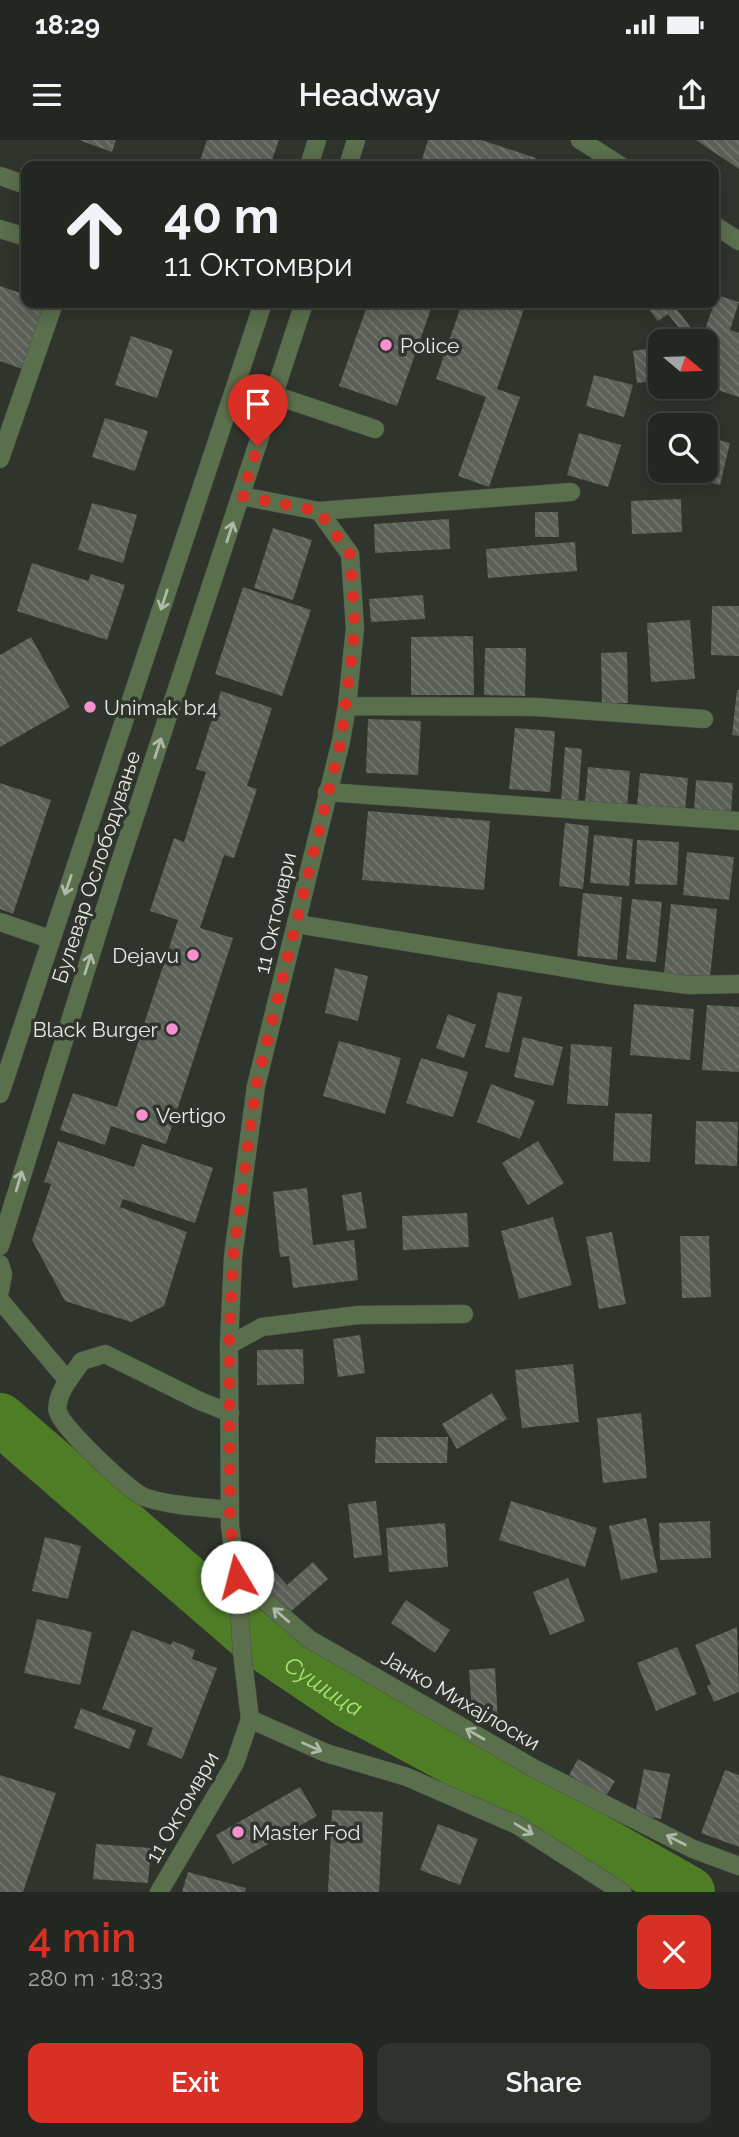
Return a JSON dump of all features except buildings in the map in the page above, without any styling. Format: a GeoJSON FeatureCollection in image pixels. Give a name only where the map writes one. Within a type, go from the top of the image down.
{"type":"FeatureCollection","features":[{"type":"Feature","properties":{"kind":"street"},"geometry":{"type":"LineString","coordinates":[[311,161],[317,140]]}},
{"type":"Feature","properties":{"kind":"street"},"geometry":{"type":"LineString","coordinates":[[350,161],[356,140]]}},
{"type":"Feature","properties":{"kind":"street"},"geometry":{"type":"LineString","coordinates":[[580,140],[613,161]]}},
{"type":"Feature","properties":{"kind":"street"},"geometry":{"type":"LineString","coordinates":[[0,176],[21,183]]}},
{"type":"Feature","properties":{"kind":"street"},"geometry":{"type":"LineString","coordinates":[[719,228],[739,241]]}},
{"type":"Feature","properties":{"kind":"street"},"geometry":{"type":"LineString","coordinates":[[0,229],[21,235]]}},
{"type":"Feature","properties":{"kind":"street"},"geometry":{"type":"LineString","coordinates":[[0,459],[52,308]]}},
{"type":"Feature","properties":{"kind":"street","name":"Булевар Ослободување"},"geometry":{"type":"LineString","coordinates":[[0,1094],[261,308]]}},
{"type":"Feature","properties":{"kind":"street","name":"Булевар Ослободување"},"geometry":{"type":"LineString","coordinates":[[0,1246],[111,890],[302,308]]}},
{"type":"Feature","properties":{"kind":"street"},"geometry":{"type":"LineString","coordinates":[[274,395],[375,429]]}},
{"type":"Feature","properties":{"kind":"street"},"geometry":{"type":"LineString","coordinates":[[242,496],[319,511],[571,492]]}},
{"type":"Feature","properties":{"kind":"street","name":"11 Октомври"},"geometry":{"type":"LineString","coordinates":[[230,1413],[229,1345],[233,1257],[256,1086],[341,741],[355,628],[350,554],[319,511]]}},
{"type":"Feature","properties":{"kind":"street"},"geometry":{"type":"LineString","coordinates":[[346,706],[536,707],[704,719]]}},
{"type":"Feature","properties":{"kind":"street"},"geometry":{"type":"LineString","coordinates":[[327,792],[739,821]]}},
{"type":"Feature","properties":{"kind":"street"},"geometry":{"type":"LineString","coordinates":[[0,922],[50,939]]}},
{"type":"Feature","properties":{"kind":"street"},"geometry":{"type":"LineString","coordinates":[[297,924],[609,975],[689,985],[739,984]]}},
{"type":"Feature","properties":{"kind":"street"},"geometry":{"type":"LineString","coordinates":[[0,1264],[1,1292],[68,1381]]}},
{"type":"Feature","properties":{"kind":"street"},"geometry":{"type":"LineString","coordinates":[[229,1345],[262,1326],[358,1315],[464,1314]]}},
{"type":"Feature","properties":{"kind":"street"},"geometry":{"type":"LineString","coordinates":[[230,1510],[143,1496],[127,1485],[87,1447],[58,1414],[57,1403],[82,1361],[105,1354],[230,1413],[230,1510],[230,1526],[237,1577]]}},
{"type":"Feature","properties":{"kind":"street","name":"11 Октомври"},"geometry":{"type":"LineString","coordinates":[[159,1892],[235,1763],[250,1719],[237,1577]]}},
{"type":"Feature","properties":{"kind":"street","name":"Јанко Михајлоски"},"geometry":{"type":"LineString","coordinates":[[237,1577],[309,1639],[511,1755],[693,1849],[739,1866]]}},
{"type":"Feature","properties":{"kind":"street"},"geometry":{"type":"LineString","coordinates":[[250,1719],[326,1753],[407,1777],[517,1825],[622,1892]]}},
{"type":"Feature","properties":{"kind":"waterway","name":"Сушица"},"geometry":{"type":"LineString","coordinates":[[0,1419],[256,1640],[348,1702],[689,1892]]}},
{"type":"Feature","properties":{"kind":"place","name":"Police"},"geometry":{"type":"Point","coordinates":[386,345]}},
{"type":"Feature","properties":{"kind":"place","name":"Unimak br.4"},"geometry":{"type":"Point","coordinates":[90,707]}},
{"type":"Feature","properties":{"kind":"place","name":"Dejavu"},"geometry":{"type":"Point","coordinates":[193,955]}},
{"type":"Feature","properties":{"kind":"place","name":"Black Burger"},"geometry":{"type":"Point","coordinates":[172,1029]}},
{"type":"Feature","properties":{"kind":"place","name":"Vertigo"},"geometry":{"type":"Point","coordinates":[142,1115]}},
{"type":"Feature","properties":{"kind":"place","name":"Master Fod"},"geometry":{"type":"Point","coordinates":[238,1832]}},
{"type":"Feature","properties":{"kind":"route"},"geometry":{"type":"LineString","coordinates":[[237,1577],[230,1526],[229,1345],[233,1257],[256,1086],[341,741],[355,628],[350,554],[319,511],[242,496],[258,446]]}}]}
